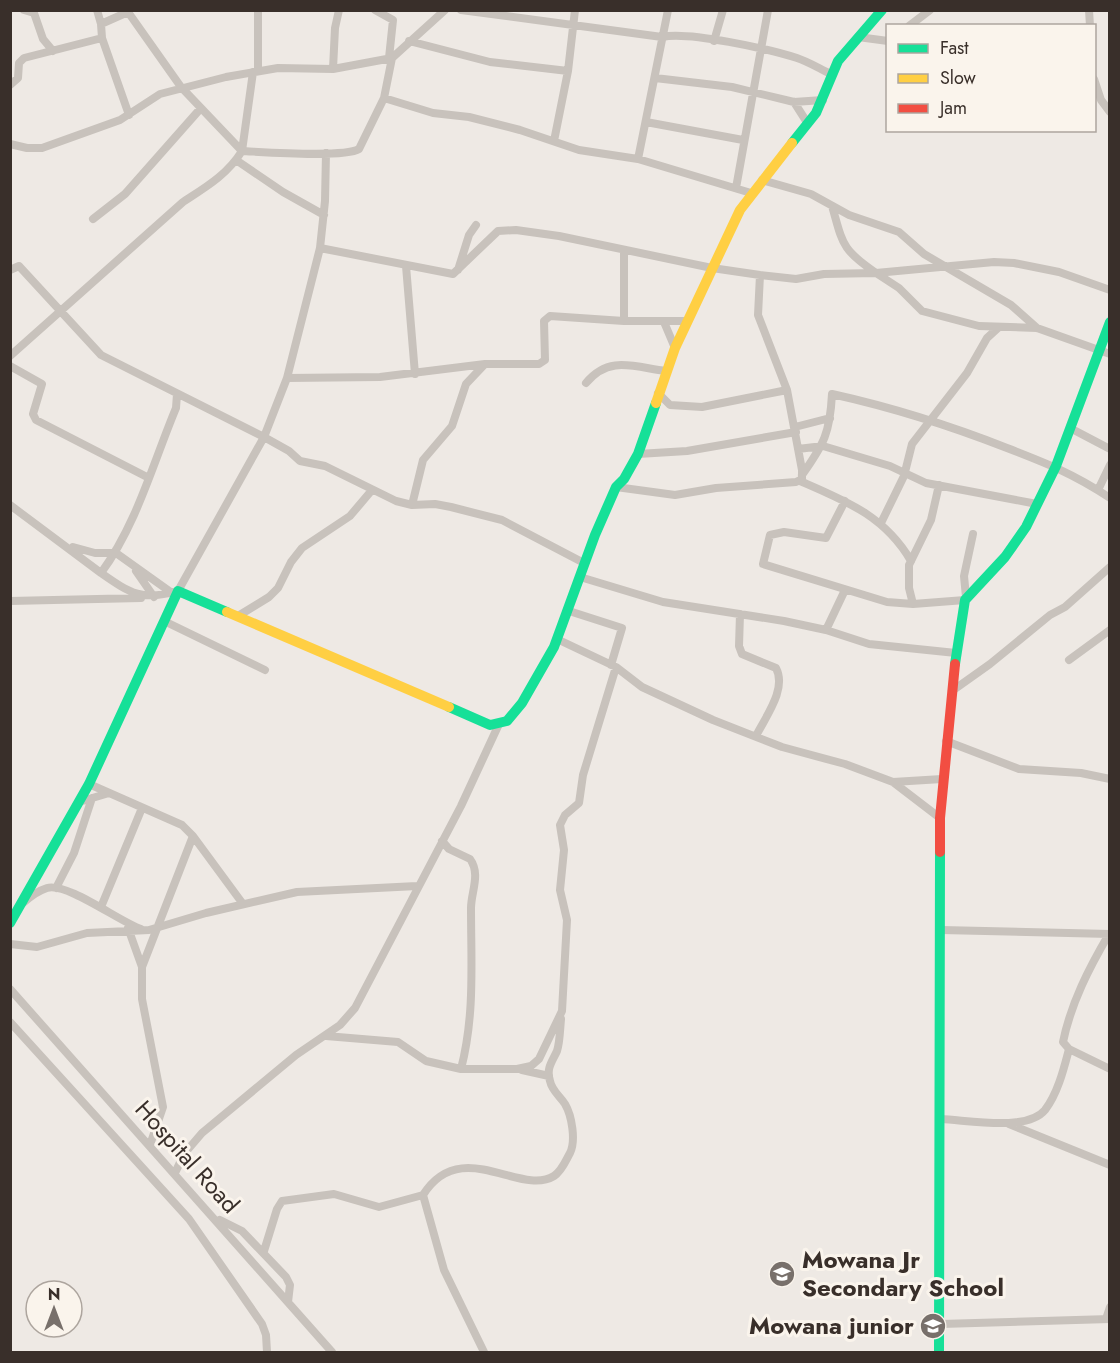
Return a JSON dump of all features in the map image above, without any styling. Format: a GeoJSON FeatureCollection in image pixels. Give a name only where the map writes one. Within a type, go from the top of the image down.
{"type":"FeatureCollection","features":[{"type":"Feature","properties":{"kind":"street"},"geometry":{"type":"LineString","coordinates":[[24,10],[34,13],[43,39],[54,51]]}},
{"type":"Feature","properties":{"kind":"street"},"geometry":{"type":"LineString","coordinates":[[97,10],[102,38],[129,116]]}},
{"type":"Feature","properties":{"kind":"street"},"geometry":{"type":"LineString","coordinates":[[11,352],[62,311],[183,202],[215,183],[236,160],[242,151],[255,71],[258,10]]}},
{"type":"Feature","properties":{"kind":"street"},"geometry":{"type":"LineString","coordinates":[[333,69],[335,28],[339,10]]}},
{"type":"Feature","properties":{"kind":"street"},"geometry":{"type":"LineString","coordinates":[[242,151],[355,152],[363,145],[384,98],[391,58],[393,20],[375,10]]}},
{"type":"Feature","properties":{"kind":"street"},"geometry":{"type":"LineString","coordinates":[[10,144],[27,148],[42,148],[129,116],[152,99],[181,87],[255,71],[333,69],[391,58],[445,10]]}},
{"type":"Feature","properties":{"kind":"street"},"geometry":{"type":"LineString","coordinates":[[461,10],[662,37],[674,34],[800,58],[831,74]]}},
{"type":"Feature","properties":{"kind":"street"},"geometry":{"type":"LineString","coordinates":[[554,141],[568,71],[575,10]]}},
{"type":"Feature","properties":{"kind":"street"},"geometry":{"type":"LineString","coordinates":[[638,159],[668,10]]}},
{"type":"Feature","properties":{"kind":"street"},"geometry":{"type":"LineString","coordinates":[[714,41],[723,10]]}},
{"type":"Feature","properties":{"kind":"street"},"geometry":{"type":"LineString","coordinates":[[736,188],[768,10]]}},
{"type":"Feature","properties":{"kind":"street"},"geometry":{"type":"LineString","coordinates":[[68,546],[95,553],[116,553],[175,592],[238,616],[490,725],[507,721],[521,704],[559,640],[584,563],[616,488],[624,479],[638,454],[675,348],[712,268],[751,193],[808,124],[823,100],[831,74],[838,61],[882,10]]}},
{"type":"Feature","properties":{"kind":"street"},"geometry":{"type":"LineString","coordinates":[[912,24],[930,10]]}},
{"type":"Feature","properties":{"kind":"street"},"geometry":{"type":"LineString","coordinates":[[101,24],[129,11],[181,87],[237,143],[242,151]]}},
{"type":"Feature","properties":{"kind":"street"},"geometry":{"type":"LineString","coordinates":[[877,39],[886,36]]}},
{"type":"Feature","properties":{"kind":"street"},"geometry":{"type":"LineString","coordinates":[[858,37],[886,40]]}},
{"type":"Feature","properties":{"kind":"street"},"geometry":{"type":"LineString","coordinates":[[10,85],[18,78],[21,59],[102,38]]}},
{"type":"Feature","properties":{"kind":"street"},"geometry":{"type":"LineString","coordinates":[[40,54],[43,39]]}},
{"type":"Feature","properties":{"kind":"street"},"geometry":{"type":"LineString","coordinates":[[409,41],[490,62],[568,71]]}},
{"type":"Feature","properties":{"kind":"street"},"geometry":{"type":"LineString","coordinates":[[655,78],[718,85],[794,102],[823,100]]}},
{"type":"Feature","properties":{"kind":"street"},"geometry":{"type":"LineString","coordinates":[[1096,82],[1101,100],[1110,112]]}},
{"type":"Feature","properties":{"kind":"street"},"geometry":{"type":"LineString","coordinates":[[384,98],[432,113],[469,117],[609,156],[638,159],[751,193]]}},
{"type":"Feature","properties":{"kind":"street"},"geometry":{"type":"LineString","coordinates":[[794,102],[808,124]]}},
{"type":"Feature","properties":{"kind":"street"},"geometry":{"type":"LineString","coordinates":[[93,219],[125,194],[201,108]]}},
{"type":"Feature","properties":{"kind":"street"},"geometry":{"type":"LineString","coordinates":[[646,122],[743,140]]}},
{"type":"Feature","properties":{"kind":"street"},"geometry":{"type":"LineString","coordinates":[[10,923],[89,784],[164,621],[175,592],[264,437],[286,378],[320,249],[324,215],[326,153]]}},
{"type":"Feature","properties":{"kind":"street"},"geometry":{"type":"LineString","coordinates":[[236,160],[283,192],[324,215]]}},
{"type":"Feature","properties":{"kind":"street"},"geometry":{"type":"LineString","coordinates":[[762,180],[811,194],[832,206],[899,232],[915,248],[1005,300],[1037,328]]}},
{"type":"Feature","properties":{"kind":"street"},"geometry":{"type":"LineString","coordinates":[[832,206],[843,244],[858,261],[899,288],[922,311],[965,324],[1037,328],[1105,352]]}},
{"type":"Feature","properties":{"kind":"street"},"geometry":{"type":"LineString","coordinates":[[458,271],[469,235],[476,225]]}},
{"type":"Feature","properties":{"kind":"street"},"geometry":{"type":"LineString","coordinates":[[320,249],[448,274],[458,271],[498,231],[516,230],[559,236],[712,268],[796,279],[824,274],[876,273],[945,266],[1014,263],[1059,272],[1110,290]]}},
{"type":"Feature","properties":{"kind":"street"},"geometry":{"type":"LineString","coordinates":[[624,250],[624,321]]}},
{"type":"Feature","properties":{"kind":"street"},"geometry":{"type":"LineString","coordinates":[[10,270],[19,266],[101,355],[264,437],[289,451],[300,461],[325,466],[372,490],[412,506],[435,504],[502,520],[584,563]]}},
{"type":"Feature","properties":{"kind":"street"},"geometry":{"type":"LineString","coordinates":[[406,266],[415,374]]}},
{"type":"Feature","properties":{"kind":"street"},"geometry":{"type":"LineString","coordinates":[[760,275],[758,315],[787,390],[801,478]]}},
{"type":"Feature","properties":{"kind":"street"},"geometry":{"type":"LineString","coordinates":[[286,378],[380,377],[485,364],[543,363],[545,360],[544,321],[550,316],[624,321],[688,321]]}},
{"type":"Feature","properties":{"kind":"street"},"geometry":{"type":"LineString","coordinates":[[664,322],[675,348]]}},
{"type":"Feature","properties":{"kind":"street"},"geometry":{"type":"LineString","coordinates":[[845,501],[826,538],[795,533],[772,534],[762,560],[765,566],[887,602],[913,604],[965,598],[1005,557],[1037,504],[1056,466],[1070,428],[1105,352],[1110,322]]}},
{"type":"Feature","properties":{"kind":"street"},"geometry":{"type":"LineString","coordinates":[[881,523],[905,472],[909,449],[930,418],[967,373],[987,338],[999,326]]}},
{"type":"Feature","properties":{"kind":"street"},"geometry":{"type":"LineString","coordinates":[[412,506],[423,460],[452,426],[471,377],[485,364]]}},
{"type":"Feature","properties":{"kind":"street"},"geometry":{"type":"LineString","coordinates":[[10,366],[42,384],[33,414],[36,420],[147,477]]}},
{"type":"Feature","properties":{"kind":"street"},"geometry":{"type":"LineString","coordinates":[[586,383],[597,370],[610,366],[666,371]]}},
{"type":"Feature","properties":{"kind":"street"},"geometry":{"type":"LineString","coordinates":[[465,367],[471,377]]}},
{"type":"Feature","properties":{"kind":"street"},"geometry":{"type":"LineString","coordinates":[[658,393],[670,405],[702,407],[787,390]]}},
{"type":"Feature","properties":{"kind":"street"},"geometry":{"type":"LineString","coordinates":[[101,573],[116,553],[132,520],[176,408],[177,394]]}},
{"type":"Feature","properties":{"kind":"street"},"geometry":{"type":"LineString","coordinates":[[801,478],[823,446],[830,418],[832,394],[930,418],[1056,466],[1110,498]]}},
{"type":"Feature","properties":{"kind":"street"},"geometry":{"type":"LineString","coordinates":[[176,408],[186,399]]}},
{"type":"Feature","properties":{"kind":"street"},"geometry":{"type":"LineString","coordinates":[[638,454],[687,451],[795,430],[830,418]]}},
{"type":"Feature","properties":{"kind":"street"},"geometry":{"type":"LineString","coordinates":[[1070,428],[1110,449]]}},
{"type":"Feature","properties":{"kind":"street"},"geometry":{"type":"LineString","coordinates":[[798,449],[823,446],[905,472],[926,483],[1037,504]]}},
{"type":"Feature","properties":{"kind":"street"},"geometry":{"type":"LineString","coordinates":[[1098,490],[1110,465]]}},
{"type":"Feature","properties":{"kind":"street"},"geometry":{"type":"LineString","coordinates":[[616,488],[675,495],[801,478],[881,523],[894,535],[911,561]]}},
{"type":"Feature","properties":{"kind":"street"},"geometry":{"type":"LineString","coordinates":[[913,604],[908,577],[911,561],[931,520],[939,485]]}},
{"type":"Feature","properties":{"kind":"street"},"geometry":{"type":"LineString","coordinates":[[238,616],[269,597],[278,588],[291,562],[302,548],[350,516],[372,490]]}},
{"type":"Feature","properties":{"kind":"street"},"geometry":{"type":"LineString","coordinates":[[10,505],[68,546],[101,573],[129,591],[149,597]]}},
{"type":"Feature","properties":{"kind":"street"},"geometry":{"type":"LineString","coordinates":[[939,1353],[941,1324],[940,818],[956,653],[965,598],[964,576],[973,534]]}},
{"type":"Feature","properties":{"kind":"street"},"geometry":{"type":"LineString","coordinates":[[134,567],[149,597]]}},
{"type":"Feature","properties":{"kind":"street"},"geometry":{"type":"LineString","coordinates":[[952,691],[990,664],[1050,615],[1065,607],[1110,567]]}},
{"type":"Feature","properties":{"kind":"street"},"geometry":{"type":"LineString","coordinates":[[580,578],[663,602],[826,630],[869,644],[956,653]]}},
{"type":"Feature","properties":{"kind":"street"},"geometry":{"type":"LineString","coordinates":[[826,630],[845,590]]}},
{"type":"Feature","properties":{"kind":"street"},"geometry":{"type":"LineString","coordinates":[[10,601],[149,597],[175,592]]}},
{"type":"Feature","properties":{"kind":"street"},"geometry":{"type":"LineString","coordinates":[[484,1353],[444,1270],[423,1195],[430,1184],[460,1168],[476,1168],[530,1179],[547,1178],[557,1173],[571,1151],[573,1137],[565,1105],[553,1089],[549,1076],[550,1063],[557,1050],[562,1011],[567,920],[560,890],[564,850],[560,825],[565,815],[579,803],[584,775],[622,628],[569,611]]}},
{"type":"Feature","properties":{"kind":"street"},"geometry":{"type":"LineString","coordinates":[[740,614],[739,646],[742,654],[776,668],[781,677],[780,687],[756,736]]}},
{"type":"Feature","properties":{"kind":"street"},"geometry":{"type":"LineString","coordinates":[[164,621],[265,670]]}},
{"type":"Feature","properties":{"kind":"street"},"geometry":{"type":"LineString","coordinates":[[1070,660],[1110,630]]}},
{"type":"Feature","properties":{"kind":"street"},"geometry":{"type":"LineString","coordinates":[[559,640],[614,666],[642,687],[675,704],[782,747],[845,764],[893,782],[940,818]]}},
{"type":"Feature","properties":{"kind":"street"},"geometry":{"type":"LineString","coordinates":[[175,1173],[184,1154],[202,1133],[288,1061],[340,1025],[355,1008],[500,724]]}},
{"type":"Feature","properties":{"kind":"street"},"geometry":{"type":"LineString","coordinates":[[946,741],[1019,769],[1081,773],[1110,779]]}},
{"type":"Feature","properties":{"kind":"street"},"geometry":{"type":"LineString","coordinates":[[893,782],[942,779]]}},
{"type":"Feature","properties":{"kind":"street"},"geometry":{"type":"LineString","coordinates":[[89,784],[182,825],[193,836],[243,904]]}},
{"type":"Feature","properties":{"kind":"street"},"geometry":{"type":"LineString","coordinates":[[79,802],[109,793]]}},
{"type":"Feature","properties":{"kind":"street"},"geometry":{"type":"LineString","coordinates":[[56,888],[74,853],[92,798]]}},
{"type":"Feature","properties":{"kind":"street"},"geometry":{"type":"LineString","coordinates":[[101,907],[142,808]]}},
{"type":"Feature","properties":{"kind":"street"},"geometry":{"type":"LineString","coordinates":[[142,968],[193,836]]}},
{"type":"Feature","properties":{"kind":"street"},"geometry":{"type":"LineString","coordinates":[[442,841],[449,849],[470,859],[475,876],[471,905],[472,999],[468,1041],[461,1069]]}},
{"type":"Feature","properties":{"kind":"street"},"geometry":{"type":"LineString","coordinates":[[10,944],[37,946],[87,933],[143,930],[297,892],[417,886]]}},
{"type":"Feature","properties":{"kind":"street"},"geometry":{"type":"LineString","coordinates":[[22,904],[37,892],[56,888],[101,907],[143,930]]}},
{"type":"Feature","properties":{"kind":"street"},"geometry":{"type":"LineString","coordinates":[[125,921],[142,968],[142,999],[163,1107],[150,1145]]}},
{"type":"Feature","properties":{"kind":"street"},"geometry":{"type":"LineString","coordinates":[[941,930],[1109,934]]}},
{"type":"Feature","properties":{"kind":"street"},"geometry":{"type":"LineString","coordinates":[[1109,934],[1095,956],[1076,998],[1063,1042],[1069,1049],[1110,1069]]}},
{"type":"Feature","properties":{"kind":"street","name":"Hospital Road"},"geometry":{"type":"LineString","coordinates":[[10,990],[333,1353]]}},
{"type":"Feature","properties":{"kind":"street"},"geometry":{"type":"LineString","coordinates":[[326,1036],[398,1042],[426,1061],[461,1069],[517,1069],[531,1066],[539,1059],[562,1011]]}},
{"type":"Feature","properties":{"kind":"street"},"geometry":{"type":"LineString","coordinates":[[10,1022],[189,1219],[262,1323],[266,1335],[267,1353]]}},
{"type":"Feature","properties":{"kind":"street"},"geometry":{"type":"LineString","coordinates":[[941,1119],[1008,1123],[1030,1120],[1044,1112],[1059,1083],[1069,1049]]}},
{"type":"Feature","properties":{"kind":"street"},"geometry":{"type":"LineString","coordinates":[[517,1069],[549,1076]]}},
{"type":"Feature","properties":{"kind":"street"},"geometry":{"type":"LineString","coordinates":[[1008,1123],[1110,1165]]}},
{"type":"Feature","properties":{"kind":"street"},"geometry":{"type":"LineString","coordinates":[[264,1251],[277,1209],[282,1201],[334,1194],[345,1196],[361,1204],[379,1207],[392,1205],[416,1195],[423,1195]]}},
{"type":"Feature","properties":{"kind":"street"},"geometry":{"type":"LineString","coordinates":[[215,1219],[242,1231],[264,1251],[290,1285],[288,1302]]}},
{"type":"Feature","properties":{"kind":"street"},"geometry":{"type":"LineString","coordinates":[[941,1324],[1108,1319],[1110,1308]]}},
{"type":"Feature","properties":{"kind":"traffic: fast"},"geometry":{"type":"LineString","coordinates":[[792,143],[816,113],[838,61],[882,10]]}},
{"type":"Feature","properties":{"kind":"traffic: fast"},"geometry":{"type":"LineString","coordinates":[[955,664],[965,600],[1005,557],[1026,527],[1056,466],[1110,322]]}},
{"type":"Feature","properties":{"kind":"traffic: fast"},"geometry":{"type":"LineString","coordinates":[[449,707],[490,725],[507,721],[522,703],[554,647],[595,535],[616,487],[624,479],[638,454],[656,403]]}},
{"type":"Feature","properties":{"kind":"traffic: fast"},"geometry":{"type":"LineString","coordinates":[[10,923],[89,784],[178,591],[227,612]]}},
{"type":"Feature","properties":{"kind":"traffic: fast"},"geometry":{"type":"LineString","coordinates":[[939,1352],[940,852]]}},
{"type":"Feature","properties":{"kind":"traffic: slow"},"geometry":{"type":"LineString","coordinates":[[656,403],[675,348],[740,210],[792,143]]}},
{"type":"Feature","properties":{"kind":"traffic: slow"},"geometry":{"type":"LineString","coordinates":[[227,612],[449,707]]}},
{"type":"Feature","properties":{"kind":"traffic: jam"},"geometry":{"type":"LineString","coordinates":[[940,852],[940,818],[955,664]]}},
{"type":"Feature","properties":{"kind":"place","name":"Mowana Jr Secondary School"},"geometry":{"type":"Point","coordinates":[782,1274]}},
{"type":"Feature","properties":{"kind":"place","name":"Mowana junior"},"geometry":{"type":"Point","coordinates":[933,1326]}}]}
